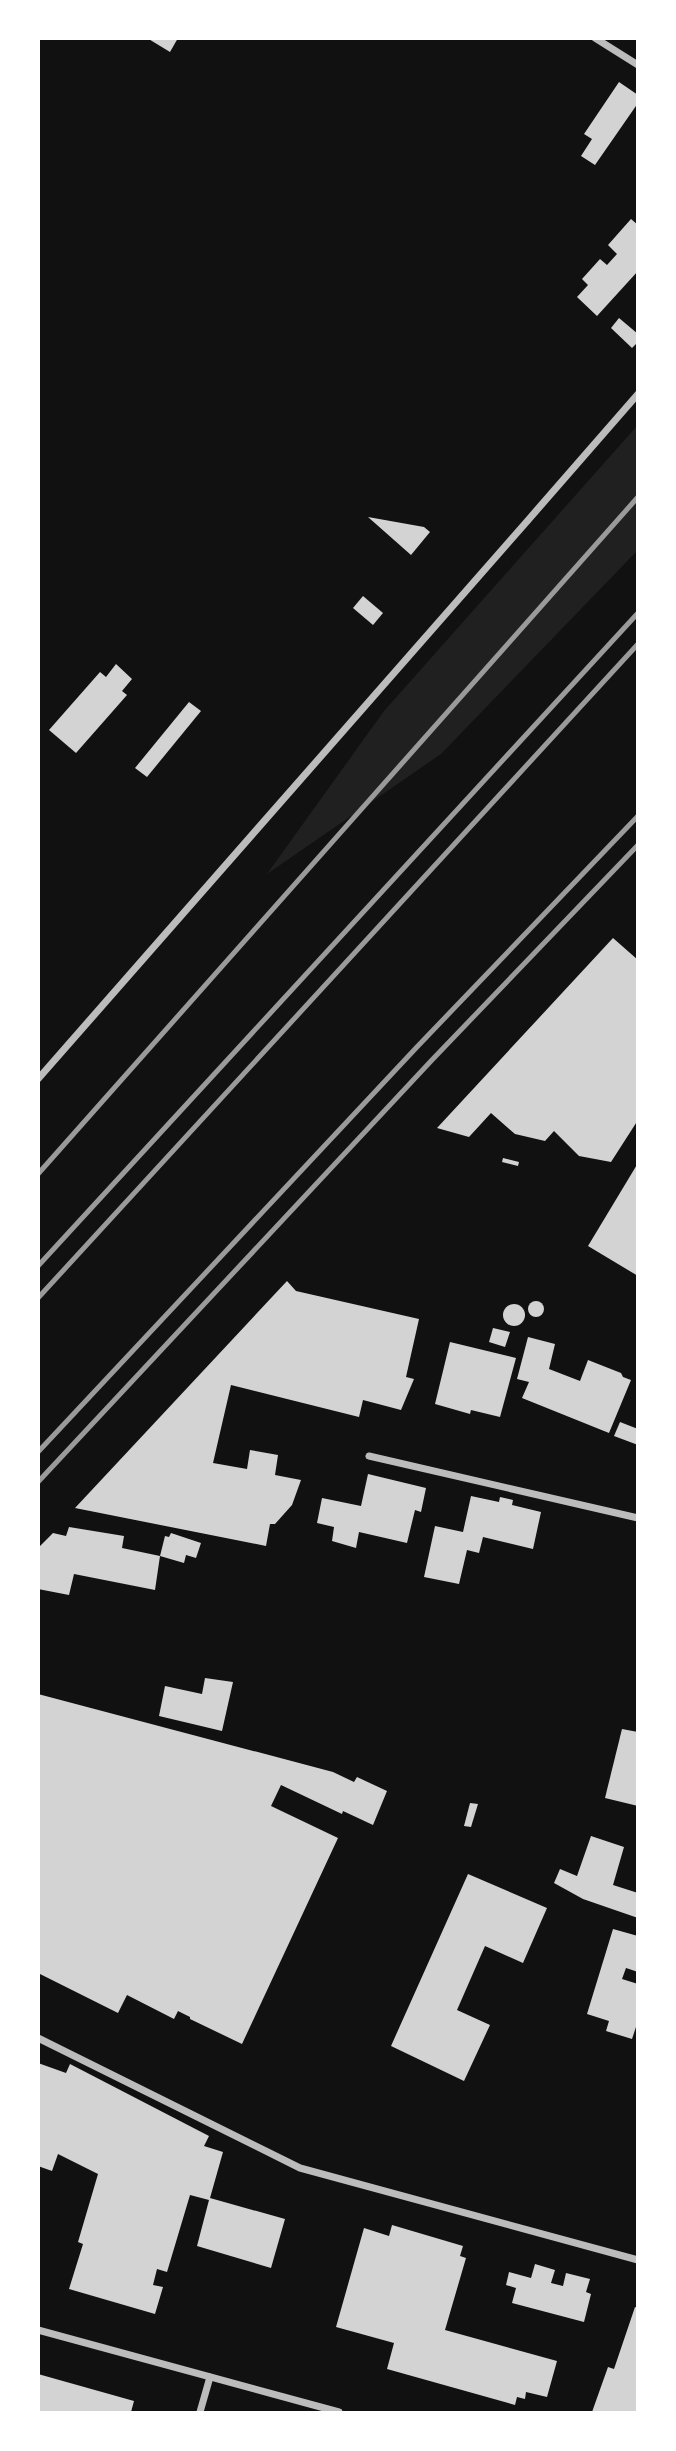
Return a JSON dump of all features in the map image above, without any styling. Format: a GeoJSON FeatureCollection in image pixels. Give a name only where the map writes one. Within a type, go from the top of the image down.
{"type":"FeatureCollection","features":[{"type":"Feature","properties":{"kind":"street"},"geometry":{"type":"LineString","coordinates":[[595,38],[638,65]]}},
{"type":"Feature","properties":{"kind":"street"},"geometry":{"type":"LineString","coordinates":[[38,1079],[638,394]]}},
{"type":"Feature","properties":{"kind":"street"},"geometry":{"type":"LineString","coordinates":[[369,1456],[638,1518]]}},
{"type":"Feature","properties":{"kind":"street"},"geometry":{"type":"LineString","coordinates":[[38,2038],[300,2168],[638,2260]]}},
{"type":"Feature","properties":{"kind":"street"},"geometry":{"type":"LineString","coordinates":[[38,2330],[339,2413]]}},
{"type":"Feature","properties":{"kind":"street"},"geometry":{"type":"LineString","coordinates":[[200,2413],[210,2377]]}},
{"type":"Feature","properties":{"kind":"shaded area"},"geometry":{"type":"Polygon","coordinates":[[[637,426],[637,551],[441,754],[267,874],[384,711],[637,426]]]}},
{"type":"Feature","properties":{"kind":"building"},"geometry":{"type":"Polygon","coordinates":[[[147,38],[178,38],[170,52],[147,38]]]}},
{"type":"Feature","properties":{"kind":"building"},"geometry":{"type":"Polygon","coordinates":[[[619,82],[638,95],[638,103],[595,165],[581,156],[592,139],[584,134],[619,82]]]}},
{"type":"Feature","properties":{"kind":"building"},"geometry":{"type":"Polygon","coordinates":[[[631,219],[638,225],[638,271],[597,316],[577,297],[588,285],[582,279],[600,259],[607,265],[617,254],[608,245],[631,219]]]}},
{"type":"Feature","properties":{"kind":"building"},"geometry":{"type":"Polygon","coordinates":[[[619,318],[638,334],[638,342],[632,348],[611,328],[619,318]]]}},
{"type":"Feature","properties":{"kind":"building"},"geometry":{"type":"Polygon","coordinates":[[[368,517],[424,527],[430,532],[411,555],[368,517]]]}},
{"type":"Feature","properties":{"kind":"building"},"geometry":{"type":"Polygon","coordinates":[[[363,596],[383,613],[373,625],[353,608],[363,596]]]}},
{"type":"Feature","properties":{"kind":"building"},"geometry":{"type":"Polygon","coordinates":[[[116,664],[132,679],[122,691],[127,695],[76,753],[49,730],[100,672],[106,677],[116,664]]]}},
{"type":"Feature","properties":{"kind":"building"},"geometry":{"type":"Polygon","coordinates":[[[189,702],[201,711],[147,777],[135,768],[189,702]]]}},
{"type":"Feature","properties":{"kind":"building"},"geometry":{"type":"Polygon","coordinates":[[[613,938],[638,960],[638,1120],[611,1162],[579,1156],[554,1131],[545,1141],[515,1134],[491,1113],[469,1137],[437,1128],[613,938]]]}},
{"type":"Feature","properties":{"kind":"building"},"geometry":{"type":"Polygon","coordinates":[[[503,1158],[519,1162],[518,1166],[502,1162],[503,1158]]]}},
{"type":"Feature","properties":{"kind":"building"},"geometry":{"type":"Polygon","coordinates":[[[638,1163],[638,1276],[588,1246],[638,1163]]]}},
{"type":"Feature","properties":{"kind":"building"},"geometry":{"type":"Polygon","coordinates":[[[287,1281],[296,1291],[419,1319],[406,1377],[414,1379],[401,1410],[363,1400],[359,1417],[231,1385],[213,1463],[247,1469],[250,1450],[278,1455],[275,1475],[301,1480],[292,1505],[275,1524],[270,1524],[266,1546],[75,1508],[287,1281]]]}},
{"type":"Feature","properties":{"kind":"building"},"geometry":{"type":"Polygon","coordinates":[[[536,1301],[544,1309],[536,1317],[528,1309],[536,1301]]]}},
{"type":"Feature","properties":{"kind":"building"},"geometry":{"type":"Polygon","coordinates":[[[510,1304],[518,1304],[525,1311],[525,1319],[518,1326],[510,1326],[503,1319],[503,1311],[510,1304]]]}},
{"type":"Feature","properties":{"kind":"building"},"geometry":{"type":"Polygon","coordinates":[[[493,1328],[510,1332],[505,1347],[489,1342],[493,1328]]]}},
{"type":"Feature","properties":{"kind":"building"},"geometry":{"type":"Polygon","coordinates":[[[528,1337],[555,1344],[549,1369],[580,1381],[588,1360],[621,1373],[623,1377],[631,1380],[609,1433],[522,1398],[529,1382],[517,1379],[528,1337]]]}},
{"type":"Feature","properties":{"kind":"building"},"geometry":{"type":"Polygon","coordinates":[[[450,1342],[516,1358],[500,1417],[471,1410],[470,1414],[435,1404],[450,1342]]]}},
{"type":"Feature","properties":{"kind":"building"},"geometry":{"type":"Polygon","coordinates":[[[620,1422],[638,1429],[638,1445],[614,1436],[620,1422]]]}},
{"type":"Feature","properties":{"kind":"building"},"geometry":{"type":"Polygon","coordinates":[[[368,1474],[426,1488],[421,1512],[415,1510],[407,1543],[359,1532],[356,1548],[332,1541],[334,1527],[317,1523],[322,1498],[361,1506],[368,1474]]]}},
{"type":"Feature","properties":{"kind":"building"},"geometry":{"type":"Polygon","coordinates":[[[471,1496],[499,1502],[500,1497],[513,1500],[512,1505],[541,1512],[533,1549],[483,1537],[479,1553],[467,1550],[459,1584],[424,1577],[435,1526],[463,1532],[471,1496]]]}},
{"type":"Feature","properties":{"kind":"building"},"geometry":{"type":"Polygon","coordinates":[[[69,1527],[124,1536],[122,1548],[160,1556],[155,1590],[74,1574],[69,1595],[38,1589],[38,1548],[53,1533],[66,1536],[69,1527]]]}},
{"type":"Feature","properties":{"kind":"building"},"geometry":{"type":"Polygon","coordinates":[[[171,1533],[201,1543],[196,1558],[186,1555],[184,1563],[160,1556],[165,1536],[169,1537],[171,1533]]]}},
{"type":"Feature","properties":{"kind":"building"},"geometry":{"type":"Polygon","coordinates":[[[205,1678],[233,1682],[222,1731],[159,1716],[165,1686],[202,1694],[205,1678]]]}},
{"type":"Feature","properties":{"kind":"building"},"geometry":{"type":"Polygon","coordinates":[[[38,1694],[333,1772],[354,1782],[357,1777],[387,1791],[373,1825],[343,1811],[342,1814],[281,1785],[271,1806],[338,1838],[242,2044],[178,2011],[174,2019],[127,1995],[118,2013],[38,1973],[38,1694]]]}},
{"type":"Feature","properties":{"kind":"building"},"geometry":{"type":"Polygon","coordinates":[[[622,1729],[638,1732],[638,1806],[605,1798],[622,1729]]]}},
{"type":"Feature","properties":{"kind":"building"},"geometry":{"type":"Polygon","coordinates":[[[470,1803],[478,1804],[471,1827],[464,1826],[470,1803]]]}},
{"type":"Feature","properties":{"kind":"building"},"geometry":{"type":"Polygon","coordinates":[[[591,1836],[624,1847],[613,1885],[638,1893],[638,1918],[583,1899],[554,1883],[560,1869],[577,1876],[591,1836]]]}},
{"type":"Feature","properties":{"kind":"building"},"geometry":{"type":"Polygon","coordinates":[[[468,1874],[547,1908],[523,1963],[485,1946],[457,2010],[490,2025],[464,2081],[391,2046],[468,1874]]]}},
{"type":"Feature","properties":{"kind":"building"},"geometry":{"type":"Polygon","coordinates":[[[613,1929],[638,1936],[638,1972],[626,1968],[622,1979],[638,1984],[638,2021],[632,2039],[606,2031],[609,2021],[587,2014],[613,1929]]]}},
{"type":"Feature","properties":{"kind":"building"},"geometry":{"type":"Polygon","coordinates":[[[38,2063],[66,2073],[70,2064],[209,2136],[204,2146],[223,2152],[210,2198],[285,2219],[271,2268],[197,2246],[209,2200],[190,2195],[167,2272],[157,2269],[153,2285],[163,2287],[155,2314],[69,2289],[83,2244],[78,2242],[98,2174],[58,2154],[52,2171],[38,2166],[38,2063]]]}},
{"type":"Feature","properties":{"kind":"building"},"geometry":{"type":"Polygon","coordinates":[[[392,2225],[463,2246],[460,2256],[466,2258],[445,2330],[557,2361],[547,2397],[526,2392],[525,2399],[517,2397],[515,2405],[387,2369],[394,2343],[336,2327],[364,2228],[389,2236],[392,2225]]]}},
{"type":"Feature","properties":{"kind":"building"},"geometry":{"type":"Polygon","coordinates":[[[535,2264],[555,2270],[551,2283],[563,2286],[566,2273],[590,2279],[586,2292],[591,2294],[584,2322],[512,2303],[516,2288],[506,2285],[509,2272],[531,2278],[535,2264]]]}},
{"type":"Feature","properties":{"kind":"building"},"geometry":{"type":"Polygon","coordinates":[[[635,2307],[638,2308],[638,2412],[592,2412],[608,2367],[614,2369],[635,2307]]]}},
{"type":"Feature","properties":{"kind":"building"},"geometry":{"type":"Polygon","coordinates":[[[38,2374],[134,2401],[131,2412],[38,2412],[38,2374]]]}},
{"type":"Feature","properties":{"kind":"railway"},"geometry":{"type":"LineString","coordinates":[[38,1174],[638,497]]}},
{"type":"Feature","properties":{"kind":"railway"},"geometry":{"type":"LineString","coordinates":[[38,1266],[638,613]]}},
{"type":"Feature","properties":{"kind":"railway"},"geometry":{"type":"LineString","coordinates":[[38,1298],[638,644]]}},
{"type":"Feature","properties":{"kind":"railway"},"geometry":{"type":"LineString","coordinates":[[38,1452],[416,1048],[638,816]]}},
{"type":"Feature","properties":{"kind":"railway"},"geometry":{"type":"LineString","coordinates":[[38,1482],[431,1061],[638,845]]}}]}
